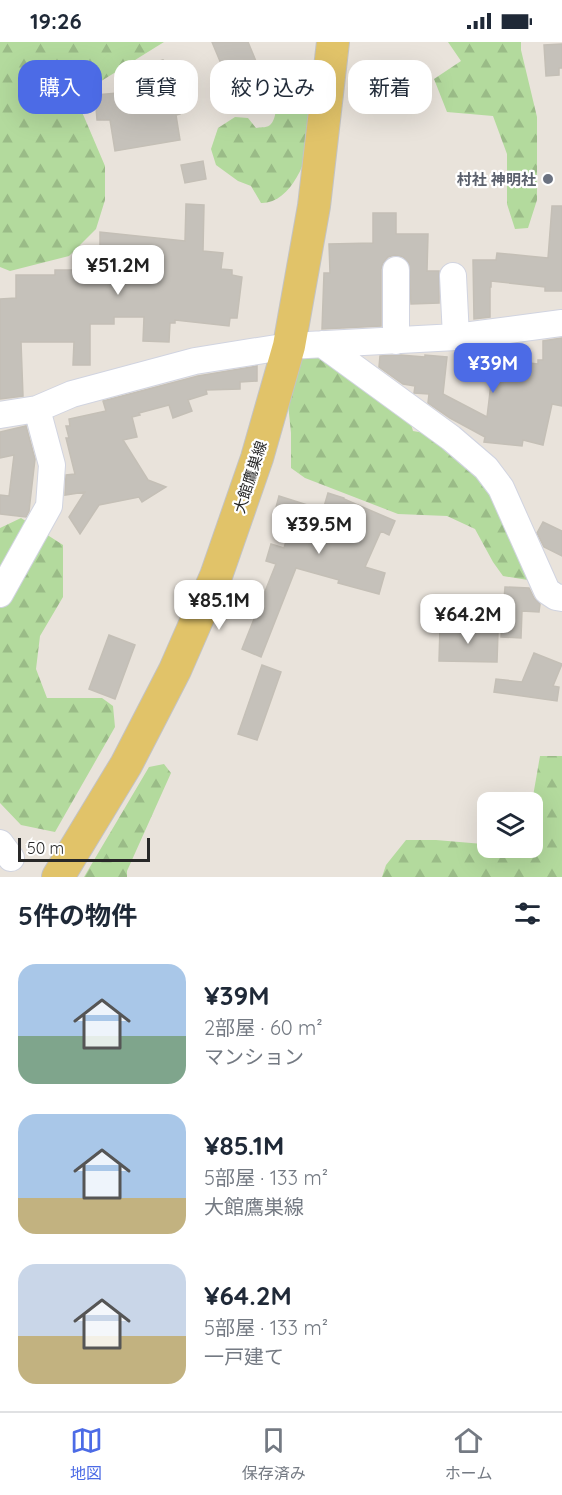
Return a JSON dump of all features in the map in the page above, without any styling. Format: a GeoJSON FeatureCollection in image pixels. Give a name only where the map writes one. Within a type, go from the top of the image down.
{"type":"FeatureCollection","features":[{"type":"Feature","properties":{"kind":"main road","name":"大館鷹巣線"},"geometry":{"type":"LineString","coordinates":[[58,877],[126,765],[175,670],[207,597],[257,458],[289,345],[314,206],[333,42]]}},
{"type":"Feature","properties":{"kind":"street"},"geometry":{"type":"LineString","coordinates":[[396,270],[396,341]]}},
{"type":"Feature","properties":{"kind":"street"},"geometry":{"type":"LineString","coordinates":[[453,276],[456,337]]}},
{"type":"Feature","properties":{"kind":"street"},"geometry":{"type":"LineString","coordinates":[[0,415],[37,409],[72,394],[195,361],[289,345],[456,337],[562,323]]}},
{"type":"Feature","properties":{"kind":"street"},"geometry":{"type":"LineString","coordinates":[[322,344],[451,438],[486,468],[501,488],[547,591],[562,598]]}},
{"type":"Feature","properties":{"kind":"street"},"geometry":{"type":"LineString","coordinates":[[0,594],[49,506],[52,465],[37,409]]}},
{"type":"Feature","properties":{"kind":"green space"},"geometry":{"type":"Polygon","coordinates":[[[0,42],[164,42],[135,60],[114,60],[114,73],[102,81],[102,60],[18,60],[18,114],[83,114],[105,166],[105,200],[96,229],[69,256],[10,271],[0,267],[0,42]]]}},
{"type":"Feature","properties":{"kind":"green space"},"geometry":{"type":"Polygon","coordinates":[[[448,42],[521,42],[537,117],[537,200],[528,228],[515,229],[507,204],[507,154],[493,116],[447,112],[434,79],[461,61],[448,42]]]}},
{"type":"Feature","properties":{"kind":"green space"},"geometry":{"type":"Polygon","coordinates":[[[275,114],[308,114],[311,125],[310,143],[302,166],[289,188],[272,201],[261,203],[251,186],[238,181],[216,165],[211,149],[218,128],[235,117],[248,118],[256,128],[266,127],[273,120],[275,114]]]}},
{"type":"Feature","properties":{"kind":"green space"},"geometry":{"type":"Polygon","coordinates":[[[311,355],[327,358],[409,417],[413,431],[424,433],[482,470],[534,581],[503,576],[475,529],[447,516],[398,514],[305,478],[291,468],[291,433],[286,384],[292,360],[311,355]]]}},
{"type":"Feature","properties":{"kind":"green space"},"geometry":{"type":"Polygon","coordinates":[[[21,518],[63,545],[63,597],[40,636],[36,669],[47,698],[102,698],[113,706],[115,727],[55,832],[21,825],[0,803],[0,528],[21,518]]]}},
{"type":"Feature","properties":{"kind":"green space"},"geometry":{"type":"Polygon","coordinates":[[[540,756],[562,756],[562,877],[382,877],[386,865],[406,840],[477,843],[477,858],[543,858],[543,792],[534,792],[540,756]]]}},
{"type":"Feature","properties":{"kind":"green space"},"geometry":{"type":"Polygon","coordinates":[[[164,764],[171,773],[127,871],[127,877],[84,877],[149,767],[164,764]]]}},
{"type":"Feature","properties":{"kind":"building"},"geometry":{"type":"Polygon","coordinates":[[[212,42],[248,42],[256,60],[220,60],[212,42]]]}},
{"type":"Feature","properties":{"kind":"building"},"geometry":{"type":"Polygon","coordinates":[[[562,44],[562,68],[559,68],[559,75],[546,76],[544,45],[562,44]]]}},
{"type":"Feature","properties":{"kind":"building"},"geometry":{"type":"Polygon","coordinates":[[[114,93],[114,114],[180,114],[176,115],[180,140],[115,151],[110,120],[97,120],[97,114],[102,114],[102,94],[114,93]]]}},
{"type":"Feature","properties":{"kind":"building"},"geometry":{"type":"Polygon","coordinates":[[[203,161],[206,179],[185,183],[181,165],[203,161]]]}},
{"type":"Feature","properties":{"kind":"building"},"geometry":{"type":"Polygon","coordinates":[[[186,204],[204,205],[203,251],[223,253],[221,269],[232,270],[232,275],[242,277],[237,318],[230,318],[229,326],[175,320],[175,323],[170,323],[169,342],[143,341],[144,317],[114,317],[114,324],[90,324],[90,365],[73,365],[74,342],[21,342],[23,396],[0,399],[0,299],[16,298],[16,275],[55,275],[55,270],[77,270],[77,264],[100,264],[100,232],[185,241],[186,204]]]}},
{"type":"Feature","properties":{"kind":"building"},"geometry":{"type":"Polygon","coordinates":[[[552,206],[562,206],[562,291],[545,291],[545,287],[491,281],[490,317],[474,319],[473,260],[496,260],[497,253],[548,258],[552,206]]]}},
{"type":"Feature","properties":{"kind":"building"},"geometry":{"type":"Polygon","coordinates":[[[373,213],[396,213],[396,234],[428,234],[427,271],[439,271],[439,303],[411,304],[409,263],[403,257],[395,255],[388,257],[381,269],[381,326],[322,329],[324,273],[330,273],[329,244],[373,243],[373,213]]]}},
{"type":"Feature","properties":{"kind":"building"},"geometry":{"type":"Polygon","coordinates":[[[562,338],[562,406],[552,404],[543,445],[523,440],[522,446],[484,442],[485,437],[428,403],[429,394],[414,393],[415,386],[403,384],[379,367],[380,356],[447,357],[443,394],[487,417],[494,359],[538,364],[538,360],[543,360],[543,341],[562,338]]]}},
{"type":"Feature","properties":{"kind":"building"},"geometry":{"type":"Polygon","coordinates":[[[257,366],[257,381],[240,382],[240,389],[206,390],[207,394],[188,400],[192,411],[173,418],[169,405],[132,417],[137,437],[123,440],[148,480],[166,487],[142,502],[139,497],[99,505],[80,534],[69,517],[85,492],[65,495],[66,475],[75,474],[66,438],[69,438],[66,426],[70,426],[69,419],[106,411],[103,401],[198,376],[257,366]]]}},
{"type":"Feature","properties":{"kind":"building"},"geometry":{"type":"Polygon","coordinates":[[[26,426],[35,459],[29,511],[26,517],[0,514],[0,495],[9,496],[14,455],[0,458],[0,432],[26,426]]]}},
{"type":"Feature","properties":{"kind":"building"},"geometry":{"type":"Polygon","coordinates":[[[328,493],[395,521],[389,535],[381,531],[365,567],[385,573],[379,594],[296,568],[261,657],[242,649],[276,564],[266,561],[271,544],[284,548],[292,521],[274,515],[279,496],[323,510],[328,493]]]}},
{"type":"Feature","properties":{"kind":"building"},"geometry":{"type":"Polygon","coordinates":[[[543,522],[562,531],[562,556],[544,547],[537,533],[543,522]]]}},
{"type":"Feature","properties":{"kind":"building"},"geometry":{"type":"Polygon","coordinates":[[[505,587],[529,588],[540,604],[539,612],[522,611],[521,638],[501,637],[505,587]]]}},
{"type":"Feature","properties":{"kind":"building"},"geometry":{"type":"Polygon","coordinates":[[[440,627],[469,627],[469,631],[498,632],[497,662],[439,661],[440,627]]]}},
{"type":"Feature","properties":{"kind":"building"},"geometry":{"type":"Polygon","coordinates":[[[109,635],[135,645],[115,699],[89,689],[109,635]]]}},
{"type":"Feature","properties":{"kind":"building"},"geometry":{"type":"Polygon","coordinates":[[[534,653],[562,664],[553,686],[559,687],[557,701],[494,692],[496,679],[522,682],[534,653]]]}},
{"type":"Feature","properties":{"kind":"building"},"geometry":{"type":"Polygon","coordinates":[[[262,665],[281,672],[257,740],[238,734],[262,665]]]}},
{"type":"Feature","properties":{"kind":"place","name":"村社 神明社"},"geometry":{"type":"Point","coordinates":[548,179]}}]}
